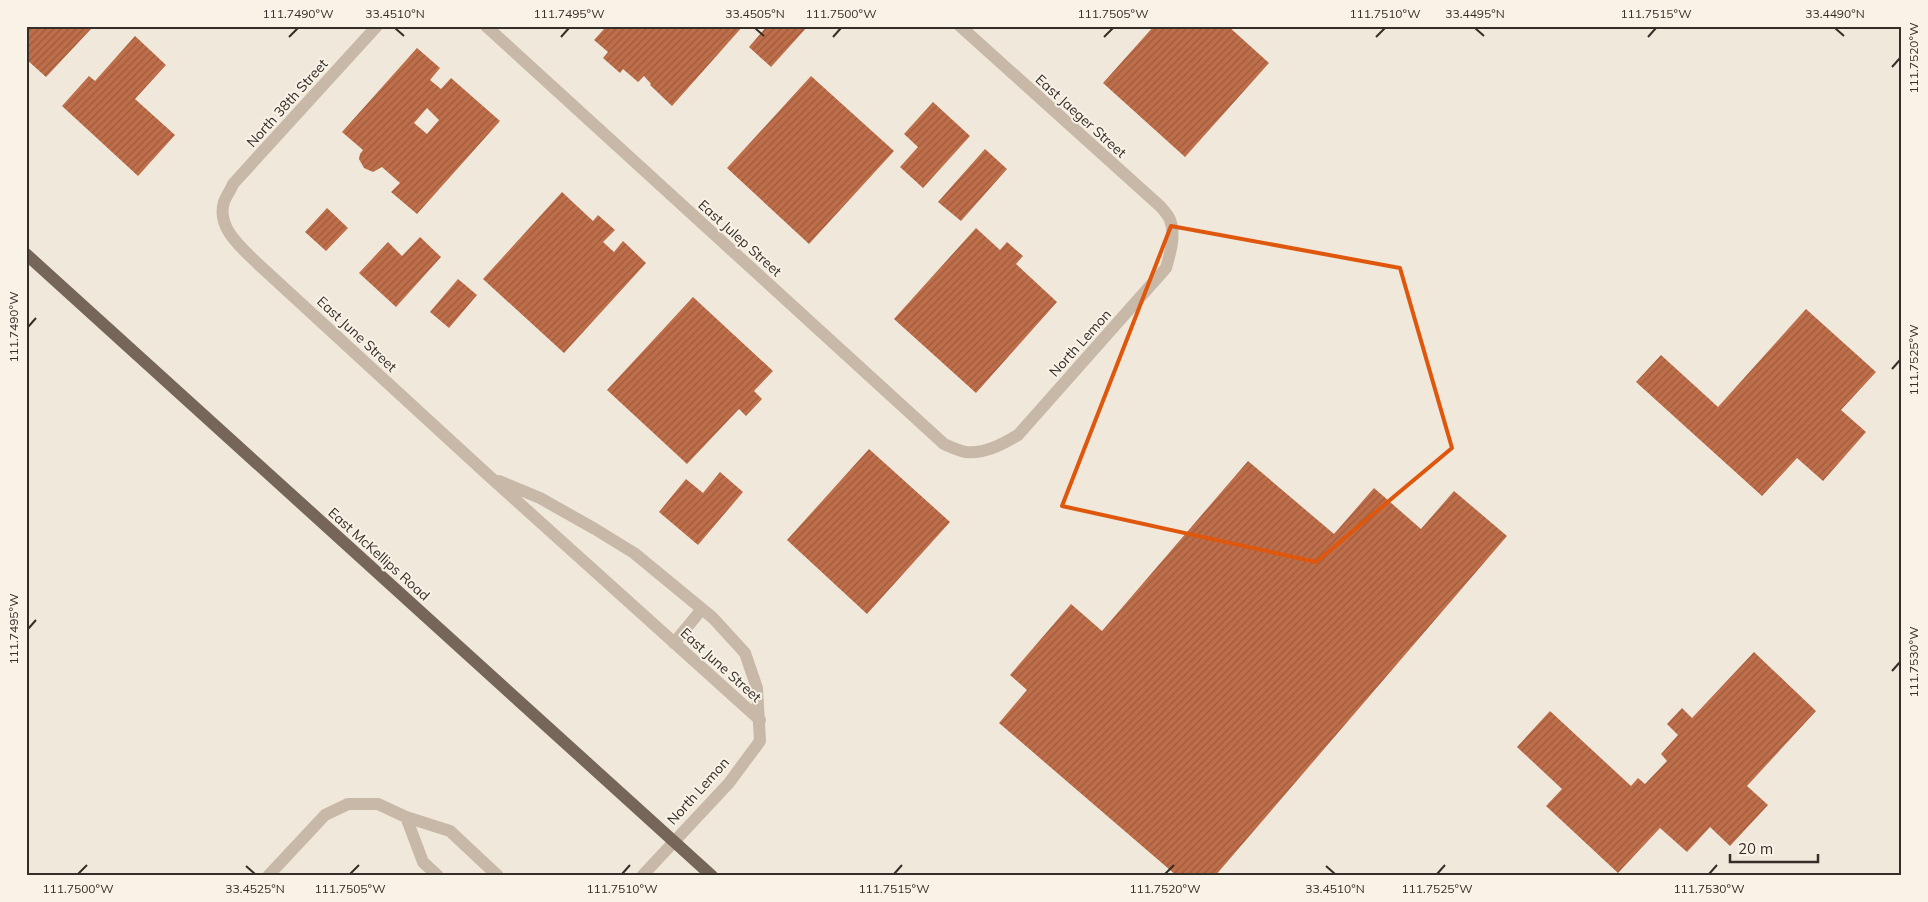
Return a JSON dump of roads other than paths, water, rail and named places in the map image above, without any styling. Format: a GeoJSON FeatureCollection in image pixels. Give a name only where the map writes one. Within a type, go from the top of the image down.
{"type":"FeatureCollection","features":[{"type":"Feature","properties":{"kind":"main road","name":"East McKellips Road"},"geometry":{"type":"LineString","coordinates":[[26,254],[712,876]]}},
{"type":"Feature","properties":{"kind":"street","name":"North 38th Street"},"geometry":{"type":"LineString","coordinates":[[224,203],[233,184],[377,26]]}},
{"type":"Feature","properties":{"kind":"street","name":"East Julep Street"},"geometry":{"type":"LineString","coordinates":[[486,26],[944,444],[966,452],[984,451]]}},
{"type":"Feature","properties":{"kind":"street","name":"East Jaeger Street"},"geometry":{"type":"LineString","coordinates":[[960,26],[1161,207],[1170,220],[1172,234]]}},
{"type":"Feature","properties":{"kind":"street","name":"East June Street"},"geometry":{"type":"LineString","coordinates":[[224,203],[224,224],[238,244],[489,476],[760,720]]}},
{"type":"Feature","properties":{"kind":"street","name":"North Lemon"},"geometry":{"type":"LineString","coordinates":[[984,451],[1002,445],[1018,435],[1166,268],[1171,249],[1172,234]]}},
{"type":"Feature","properties":{"kind":"street","name":"East June Street"},"geometry":{"type":"LineString","coordinates":[[489,476],[540,498],[595,528],[634,553],[702,609],[746,653],[757,688],[760,720]]}},
{"type":"Feature","properties":{"kind":"street"},"geometry":{"type":"LineString","coordinates":[[674,642],[702,609]]}},
{"type":"Feature","properties":{"kind":"street","name":"North Lemon"},"geometry":{"type":"LineString","coordinates":[[642,876],[729,783],[760,741],[760,720]]}},
{"type":"Feature","properties":{"kind":"street"},"geometry":{"type":"LineString","coordinates":[[268,876],[325,814],[348,804],[378,804],[406,817],[450,831],[498,876]]}},
{"type":"Feature","properties":{"kind":"street"},"geometry":{"type":"LineString","coordinates":[[406,817],[423,862],[438,876]]}}]}
